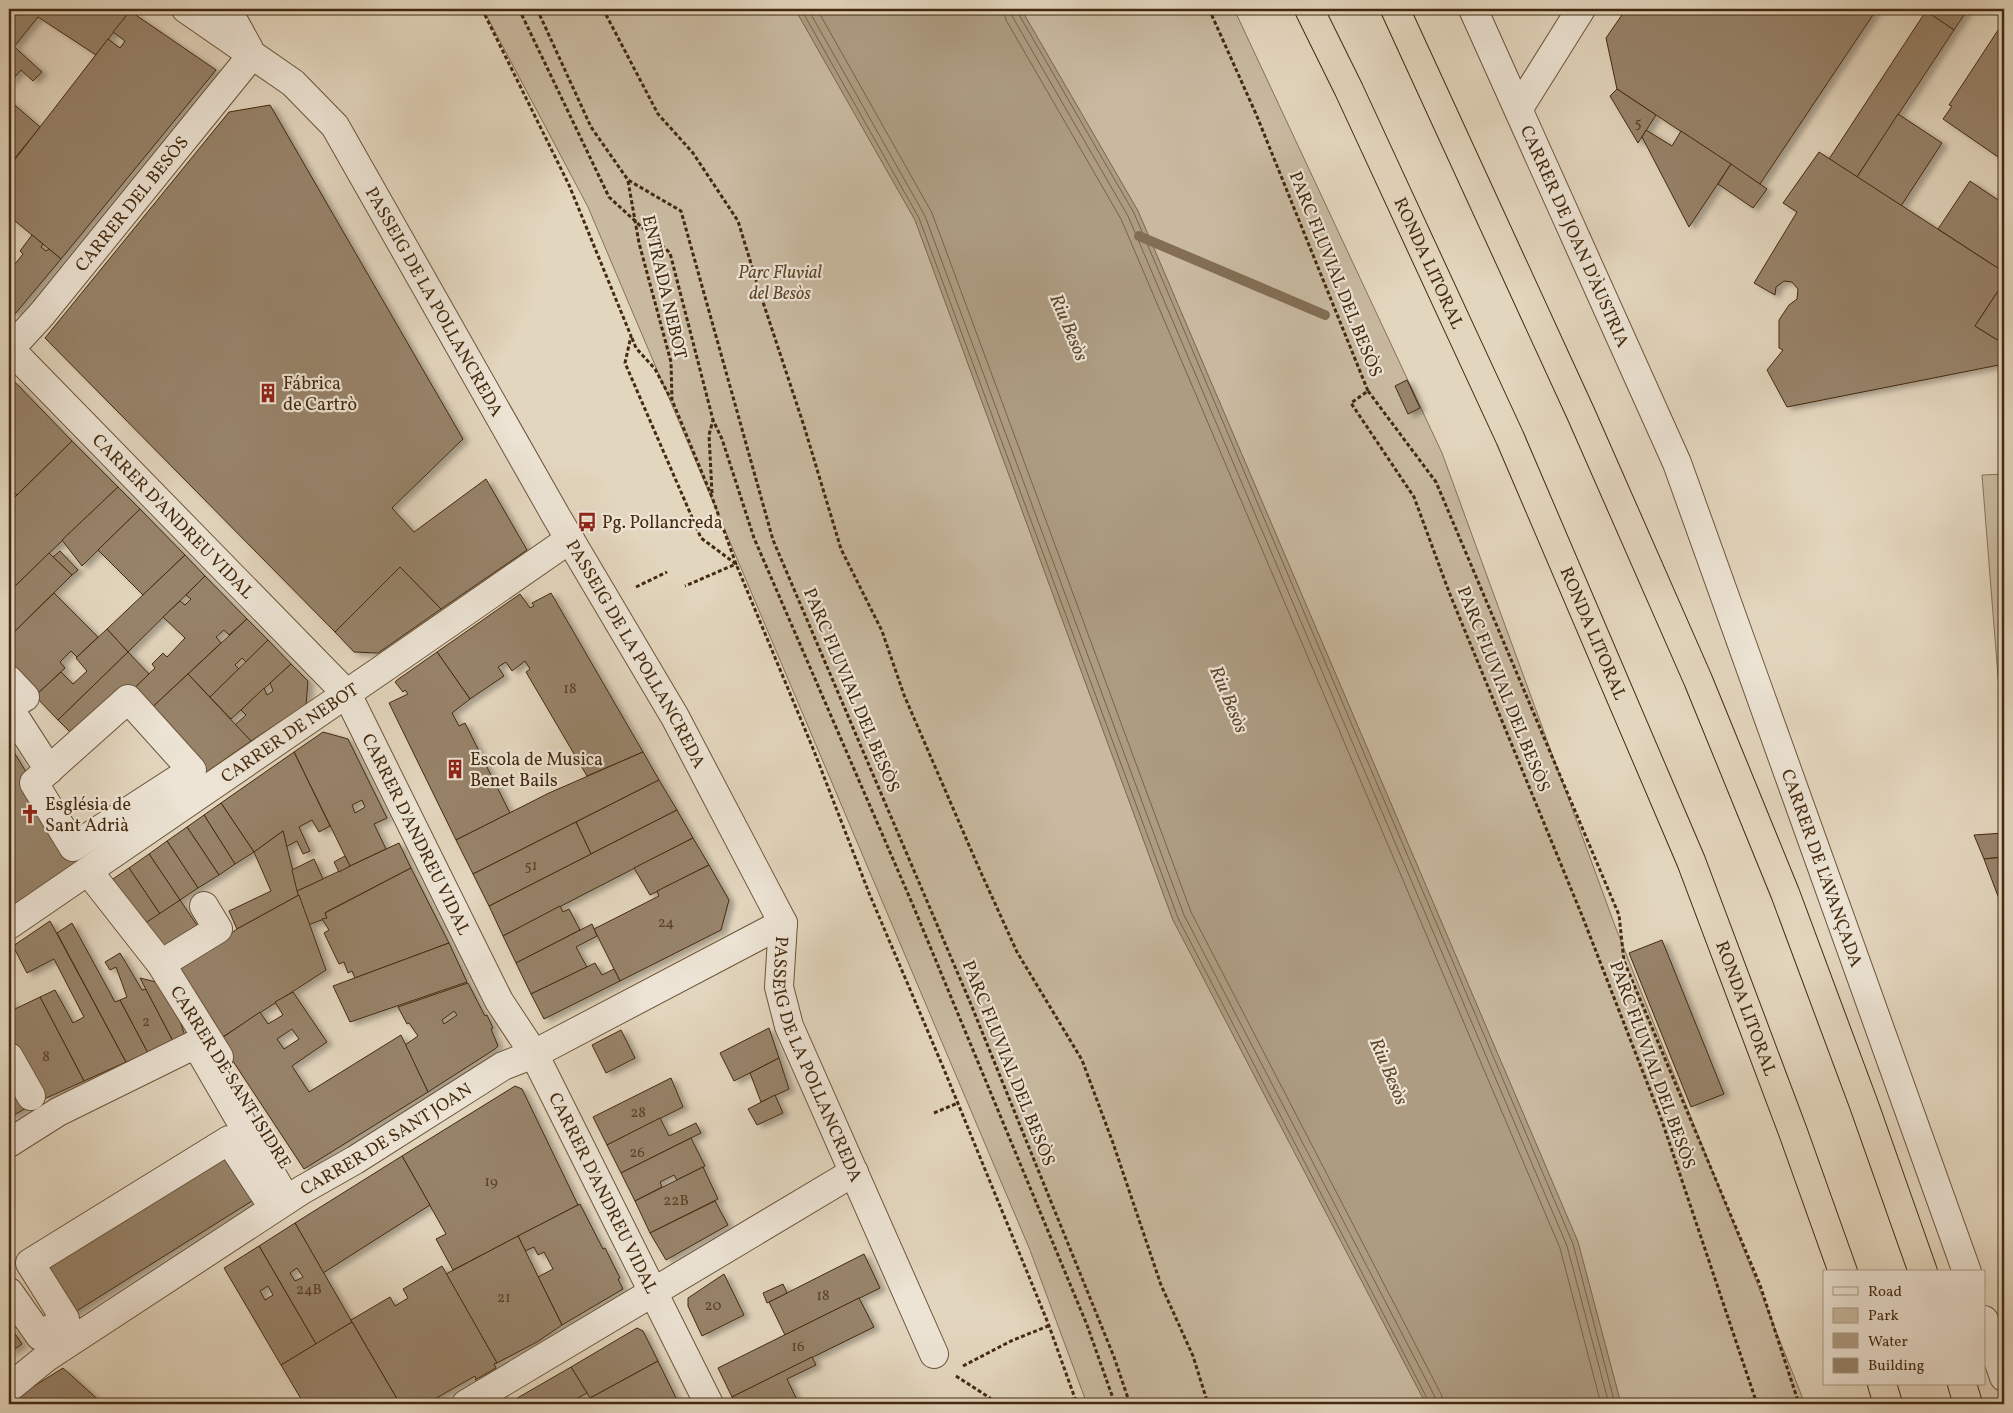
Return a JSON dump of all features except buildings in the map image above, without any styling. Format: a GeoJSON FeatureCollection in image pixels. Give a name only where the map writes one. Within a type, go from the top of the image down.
{"type":"FeatureCollection","features":[{"type":"Feature","properties":{"kind":"highway","name":"RONDA LITORAL"},"geometry":{"type":"LineString","coordinates":[[1309,9],[1349,90],[1510,438],[1691,861],[1793,1132],[1842,1270]]}},
{"type":"Feature","properties":{"kind":"highway"},"geometry":{"type":"LineString","coordinates":[[1395,9],[1581,414],[1698,680],[1785,893],[1864,1105],[1922,1270]]}},
{"type":"Feature","properties":{"kind":"highway"},"geometry":{"type":"LineString","coordinates":[[1883,1386],[1888,1404]]}},
{"type":"Feature","properties":{"kind":"highway"},"geometry":{"type":"LineString","coordinates":[[1963,1386],[1968,1404]]}},
{"type":"Feature","properties":{"kind":"street"},"geometry":{"type":"LineString","coordinates":[[186,9],[252,55]]}},
{"type":"Feature","properties":{"kind":"street","name":"PASSEIG DE LA POLLANCREDA"},"geometry":{"type":"LineString","coordinates":[[227,9],[252,55],[293,83],[335,126],[570,539],[676,717],[783,923],[779,988],[790,1026],[854,1172],[943,1363]]}},
{"type":"Feature","properties":{"kind":"street","name":"CARRER DE JOAN D'ÀUSTRIA"},"geometry":{"type":"LineString","coordinates":[[1473,9],[1677,463]]}},
{"type":"Feature","properties":{"kind":"street"},"geometry":{"type":"LineString","coordinates":[[1519,108],[1581,9]]}},
{"type":"Feature","properties":{"kind":"street","name":"CARRER DEL BESÒS"},"geometry":{"type":"LineString","coordinates":[[9,349],[42,314],[252,55]]}},
{"type":"Feature","properties":{"kind":"street","name":"CARRER D'ANDREU VIDAL"},"geometry":{"type":"LineString","coordinates":[[9,349],[347,694],[499,1001],[534,1054],[709,1404]]}},
{"type":"Feature","properties":{"kind":"street","name":"CARRER DE L'AVANÇADA"},"geometry":{"type":"LineString","coordinates":[[1677,463],[1966,1270]]}},
{"type":"Feature","properties":{"kind":"street","name":"CARRER DE NEBOT"},"geometry":{"type":"LineString","coordinates":[[9,925],[570,539]]}},
{"type":"Feature","properties":{"kind":"street"},"geometry":{"type":"LineString","coordinates":[[9,680],[25,697],[9,708],[49,770]]}},
{"type":"Feature","properties":{"kind":"street"},"geometry":{"type":"LineString","coordinates":[[128,699],[192,770],[73,847],[34,783],[49,770],[128,699]]}},
{"type":"Feature","properties":{"kind":"street","name":"CARRER DE SANT ISIDRE"},"geometry":{"type":"LineString","coordinates":[[92,876],[161,964],[302,1190]]}},
{"type":"Feature","properties":{"kind":"street"},"geometry":{"type":"LineString","coordinates":[[161,964],[218,929],[204,906]]}},
{"type":"Feature","properties":{"kind":"street","name":"CARRER DE SANT JOAN"},"geometry":{"type":"LineString","coordinates":[[9,1388],[47,1357],[302,1190],[355,1160],[503,1066],[534,1054],[783,923]]}},
{"type":"Feature","properties":{"kind":"street"},"geometry":{"type":"LineString","coordinates":[[9,1143],[58,1112],[196,1044],[279,1187],[265,1195],[229,1140],[30,1264],[65,1319],[40,1336],[9,1292]]}},
{"type":"Feature","properties":{"kind":"street"},"geometry":{"type":"LineString","coordinates":[[9,1058],[31,1096]]}},
{"type":"Feature","properties":{"kind":"street"},"geometry":{"type":"LineString","coordinates":[[466,1404],[854,1172]]}},
{"type":"Feature","properties":{"kind":"street"},"geometry":{"type":"LineString","coordinates":[[1986,1326],[2004,1377]]}},
{"type":"Feature","properties":{"kind":"path","name":"ENTRADA NEBOT"},"geometry":{"type":"LineString","coordinates":[[482,9],[569,185],[636,348],[655,369],[672,400],[712,496],[736,564],[814,751],[869,893],[958,1103],[1048,1326],[1077,1404]]}},
{"type":"Feature","properties":{"kind":"path","name":"PARC FLUVIAL DEL BESÒS"},"geometry":{"type":"LineString","coordinates":[[519,9],[609,197],[635,223],[670,253],[713,420],[722,439],[754,538],[916,912],[1086,1325],[1115,1404]]}},
{"type":"Feature","properties":{"kind":"path","name":"PARC FLUVIAL DEL BESÒS"},"geometry":{"type":"LineString","coordinates":[[537,9],[591,127],[628,180],[681,211],[773,540],[970,1002],[1114,1357],[1130,1404]]}},
{"type":"Feature","properties":{"kind":"path"},"geometry":{"type":"LineString","coordinates":[[603,9],[658,114],[693,153],[738,221],[804,426],[841,549],[882,631],[904,695],[1017,952],[1082,1060],[1113,1143],[1161,1285],[1193,1356],[1208,1404]]}},
{"type":"Feature","properties":{"kind":"path","name":"PARC FLUVIAL DEL BESÒS"},"geometry":{"type":"LineString","coordinates":[[1209,9],[1256,114],[1368,391],[1352,403],[1414,496],[1449,592],[1584,918],[1662,1121],[1757,1404]]}},
{"type":"Feature","properties":{"kind":"path","name":"ENTRADA NEBOT"},"geometry":{"type":"LineString","coordinates":[[628,180],[635,223],[671,362],[672,400]]}},
{"type":"Feature","properties":{"kind":"path"},"geometry":{"type":"LineString","coordinates":[[631,336],[625,364],[701,538],[736,564]]}},
{"type":"Feature","properties":{"kind":"path"},"geometry":{"type":"LineString","coordinates":[[1368,391],[1404,436],[1436,482],[1619,915],[1624,961],[1760,1285],[1799,1404]]}},
{"type":"Feature","properties":{"kind":"path","name":"ENTRADA NEBOT"},"geometry":{"type":"LineString","coordinates":[[712,496],[709,436],[713,420]]}},
{"type":"Feature","properties":{"kind":"path"},"geometry":{"type":"LineString","coordinates":[[684,586],[736,564]]}},
{"type":"Feature","properties":{"kind":"path"},"geometry":{"type":"LineString","coordinates":[[636,587],[667,572]]}},
{"type":"Feature","properties":{"kind":"path"},"geometry":{"type":"LineString","coordinates":[[934,1113],[958,1103]]}},
{"type":"Feature","properties":{"kind":"path"},"geometry":{"type":"LineString","coordinates":[[943,1363],[1011,1341],[1048,1326]]}},
{"type":"Feature","properties":{"kind":"path"},"geometry":{"type":"LineString","coordinates":[[943,1363],[990,1398],[993,1404]]}},
{"type":"Feature","properties":{"kind":"green space","name":"Parc Fluvial del Besòs"},"geometry":{"type":"Polygon","coordinates":[[[483,9],[795,9],[915,220],[1173,920],[1426,1404],[1087,1404],[1030,1250],[588,207],[483,9]]]}},
{"type":"Feature","properties":{"kind":"green space"},"geometry":{"type":"Polygon","coordinates":[[[1021,9],[1234,9],[1442,453],[1615,926],[1805,1404],[1621,1404],[1578,1242],[1138,211],[1021,9]]]}},
{"type":"Feature","properties":{"kind":"green space"},"geometry":{"type":"Polygon","coordinates":[[[2004,474],[2004,752],[1982,475],[2004,474]]]}},
{"type":"Feature","properties":{"kind":"water","name":"Riu Besòs"},"geometry":{"type":"Polygon","coordinates":[[[795,9],[1021,9],[1138,211],[1578,1242],[1621,1404],[1426,1404],[1173,920],[915,220],[795,9]]]}},
{"type":"Feature","properties":{"kind":"waterway"},"geometry":{"type":"LineString","coordinates":[[1139,236],[1325,315]]}},
{"type":"Feature","properties":{"kind":"place","name":"Fábrica de Cartrò"},"geometry":{"type":"Point","coordinates":[268,393]}},
{"type":"Feature","properties":{"kind":"place","name":"Pg. Pollancreda"},"geometry":{"type":"Point","coordinates":[587,522]}},
{"type":"Feature","properties":{"kind":"place","name":"Escola de Musica Benet Bails"},"geometry":{"type":"Point","coordinates":[455,769]}},
{"type":"Feature","properties":{"kind":"place","name":"Església de Sant Adrià"},"geometry":{"type":"Point","coordinates":[30,814]}}]}
